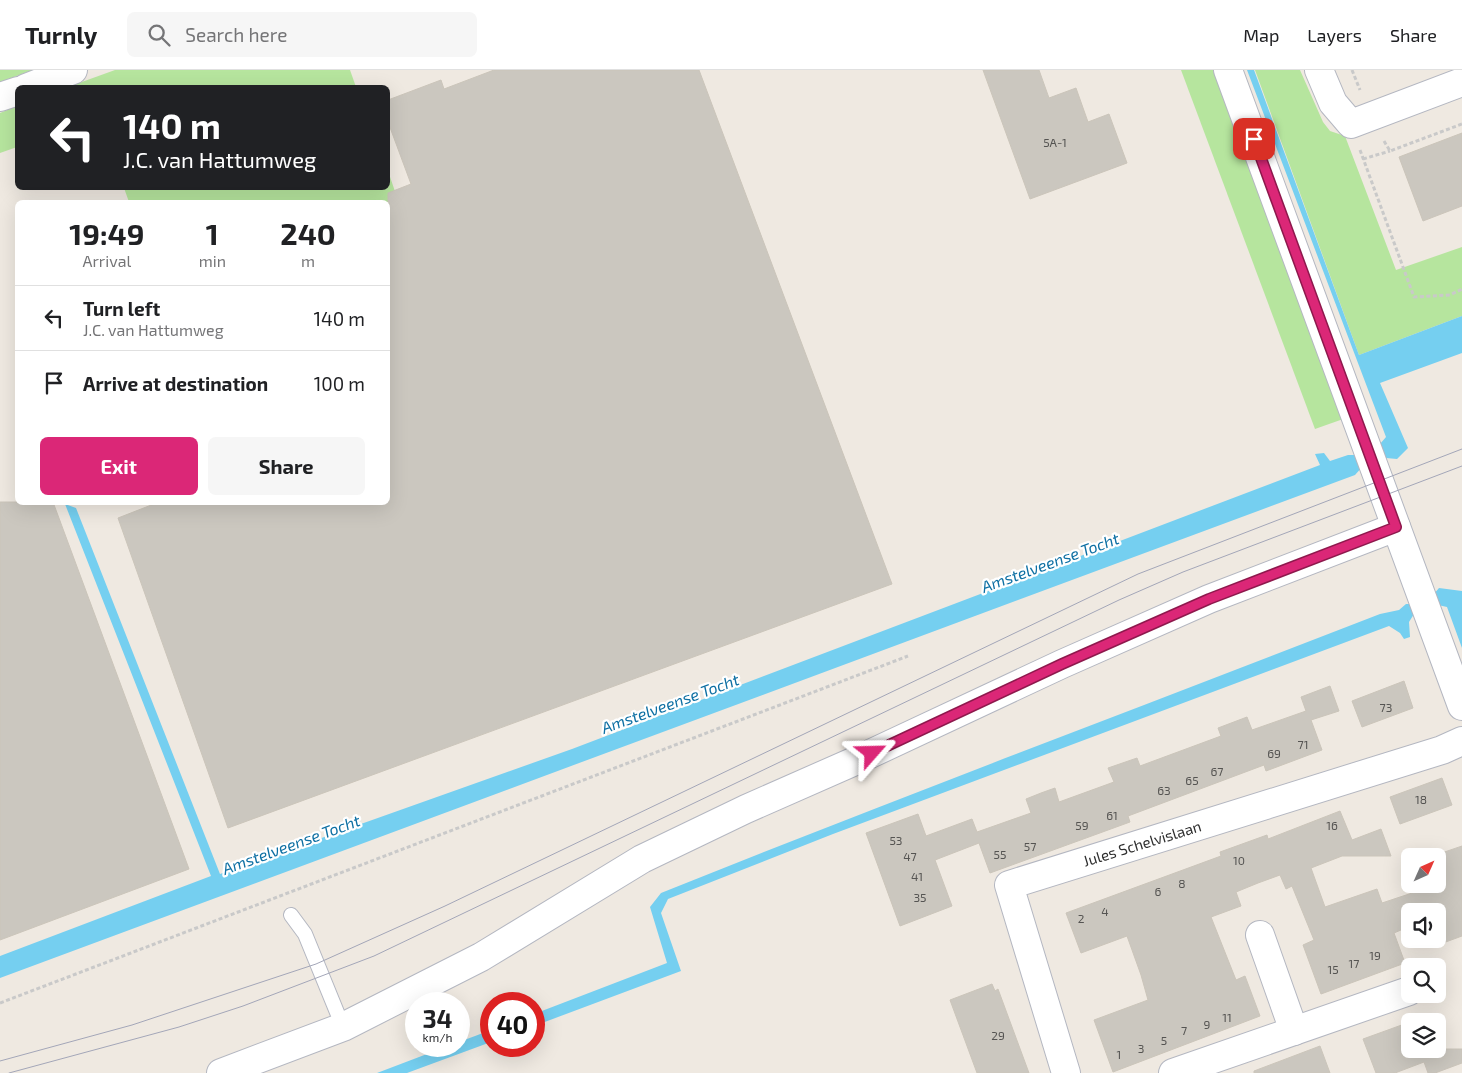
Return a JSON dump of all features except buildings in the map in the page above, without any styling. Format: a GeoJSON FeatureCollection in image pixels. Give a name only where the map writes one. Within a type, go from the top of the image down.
{"type":"FeatureCollection","features":[{"type":"Feature","properties":{"kind":"street"},"geometry":{"type":"LineString","coordinates":[[34,85],[73,70]]}},
{"type":"Feature","properties":{"kind":"street"},"geometry":{"type":"LineString","coordinates":[[1228,70],[1462,706]]}},
{"type":"Feature","properties":{"kind":"street"},"geometry":{"type":"LineString","coordinates":[[1320,70],[1333,103],[1360,120],[1462,82]]}},
{"type":"Feature","properties":{"kind":"street"},"geometry":{"type":"LineString","coordinates":[[0,97],[15,92]]}},
{"type":"Feature","properties":{"kind":"street"},"geometry":{"type":"LineString","coordinates":[[221,1073],[343,1027],[481,957],[642,859],[737,813],[855,761],[1062,664],[1209,599],[1396,527]]}},
{"type":"Feature","properties":{"kind":"street","name":"Jules Schelvislaan"},"geometry":{"type":"LineString","coordinates":[[1066,1073],[1009,885],[1442,750],[1462,741]]}},
{"type":"Feature","properties":{"kind":"street"},"geometry":{"type":"LineString","coordinates":[[1260,935],[1294,1031]]}},
{"type":"Feature","properties":{"kind":"street"},"geometry":{"type":"LineString","coordinates":[[1173,1073],[1401,995]]}},
{"type":"Feature","properties":{"kind":"lane"},"geometry":{"type":"LineString","coordinates":[[291,915],[305,934],[343,1027]]}},
{"type":"Feature","properties":{"kind":"path"},"geometry":{"type":"LineString","coordinates":[[1360,120],[1390,151]]}},
{"type":"Feature","properties":{"kind":"path"},"geometry":{"type":"LineString","coordinates":[[1360,120],[1364,159],[1414,297],[1450,295],[1462,289]]}},
{"type":"Feature","properties":{"kind":"path"},"geometry":{"type":"LineString","coordinates":[[1364,159],[1462,124]]}},
{"type":"Feature","properties":{"kind":"path"},"geometry":{"type":"LineString","coordinates":[[0,1003],[908,656]]}},
{"type":"Feature","properties":{"kind":"green space"},"geometry":{"type":"Polygon","coordinates":[[[0,70],[33,70],[0,82],[0,70]]]}},
{"type":"Feature","properties":{"kind":"green space"},"geometry":{"type":"Polygon","coordinates":[[[115,70],[350,70],[355,85],[74,85],[115,70]]]}},
{"type":"Feature","properties":{"kind":"green space"},"geometry":{"type":"Polygon","coordinates":[[[1181,70],[1213,70],[1346,418],[1315,429],[1181,70]]]}},
{"type":"Feature","properties":{"kind":"green space"},"geometry":{"type":"Polygon","coordinates":[[[1255,70],[1300,70],[1323,122],[1330,131],[1345,136],[1396,270],[1462,247],[1462,316],[1359,355],[1255,70]]]}},
{"type":"Feature","properties":{"kind":"green space"},"geometry":{"type":"Polygon","coordinates":[[[15,107],[15,148],[0,153],[0,113],[15,107]]]}},
{"type":"Feature","properties":{"kind":"green space"},"geometry":{"type":"Polygon","coordinates":[[[390,177],[400,206],[390,210],[390,200],[128,200],[125,190],[390,190],[390,177]]]}},
{"type":"Feature","properties":{"kind":"water"},"geometry":{"type":"Polygon","coordinates":[[[1247,70],[1254,70],[1359,355],[1462,316],[1462,353],[1380,383],[1408,448],[1397,459],[1386,458],[1380,444],[1386,437],[1247,70]]]}},
{"type":"Feature","properties":{"kind":"water"},"geometry":{"type":"Polygon","coordinates":[[[1324,453],[1330,461],[1348,455],[1358,455],[1363,466],[1355,475],[0,978],[0,956],[211,876],[65,505],[76,508],[220,874],[572,749],[1320,465],[1315,454],[1324,453]]]}},
{"type":"Feature","properties":{"kind":"water"},"geometry":{"type":"Polygon","coordinates":[[[1439,588],[1462,591],[1462,648],[1447,607],[1438,605],[1433,595],[1439,588]]]}},
{"type":"Feature","properties":{"kind":"water"},"geometry":{"type":"Polygon","coordinates":[[[1406,604],[1410,604],[1414,614],[1409,622],[1410,637],[1404,639],[1400,633],[1389,626],[833,834],[668,899],[661,913],[681,971],[545,1022],[545,1010],[667,963],[650,907],[661,893],[1380,614],[1399,610],[1406,604]]]}},
{"type":"Feature","properties":{"kind":"water"},"geometry":{"type":"Polygon","coordinates":[[[480,1034],[480,1046],[470,1050],[470,1038],[480,1034]]]}},
{"type":"Feature","properties":{"kind":"water"},"geometry":{"type":"Polygon","coordinates":[[[419,1057],[450,1057],[407,1073],[377,1073],[419,1057]]]}},
{"type":"Feature","properties":{"kind":"tram line"},"geometry":{"type":"LineString","coordinates":[[0,1061],[132,1025],[316,964],[445,906],[1138,574],[1462,449]]}},
{"type":"Feature","properties":{"kind":"tram line"},"geometry":{"type":"LineString","coordinates":[[9,1073],[179,1027],[243,1006],[374,956],[1119,600],[1183,572],[1462,466]]}},
{"type":"Feature","properties":{"kind":"route"},"geometry":{"type":"LineString","coordinates":[[872,753],[1062,664],[1209,599],[1396,527],[1254,139]]}},
{"type":"Feature","properties":{"kind":"water label","name":"Amstelveense Tocht"},"geometry":{"type":"Point","coordinates":[1050,562]}},
{"type":"Feature","properties":{"kind":"water label","name":"Amstelveense Tocht"},"geometry":{"type":"Point","coordinates":[670,703]}},
{"type":"Feature","properties":{"kind":"water label","name":"Amstelveense Tocht"},"geometry":{"type":"Point","coordinates":[291,844]}}]}
